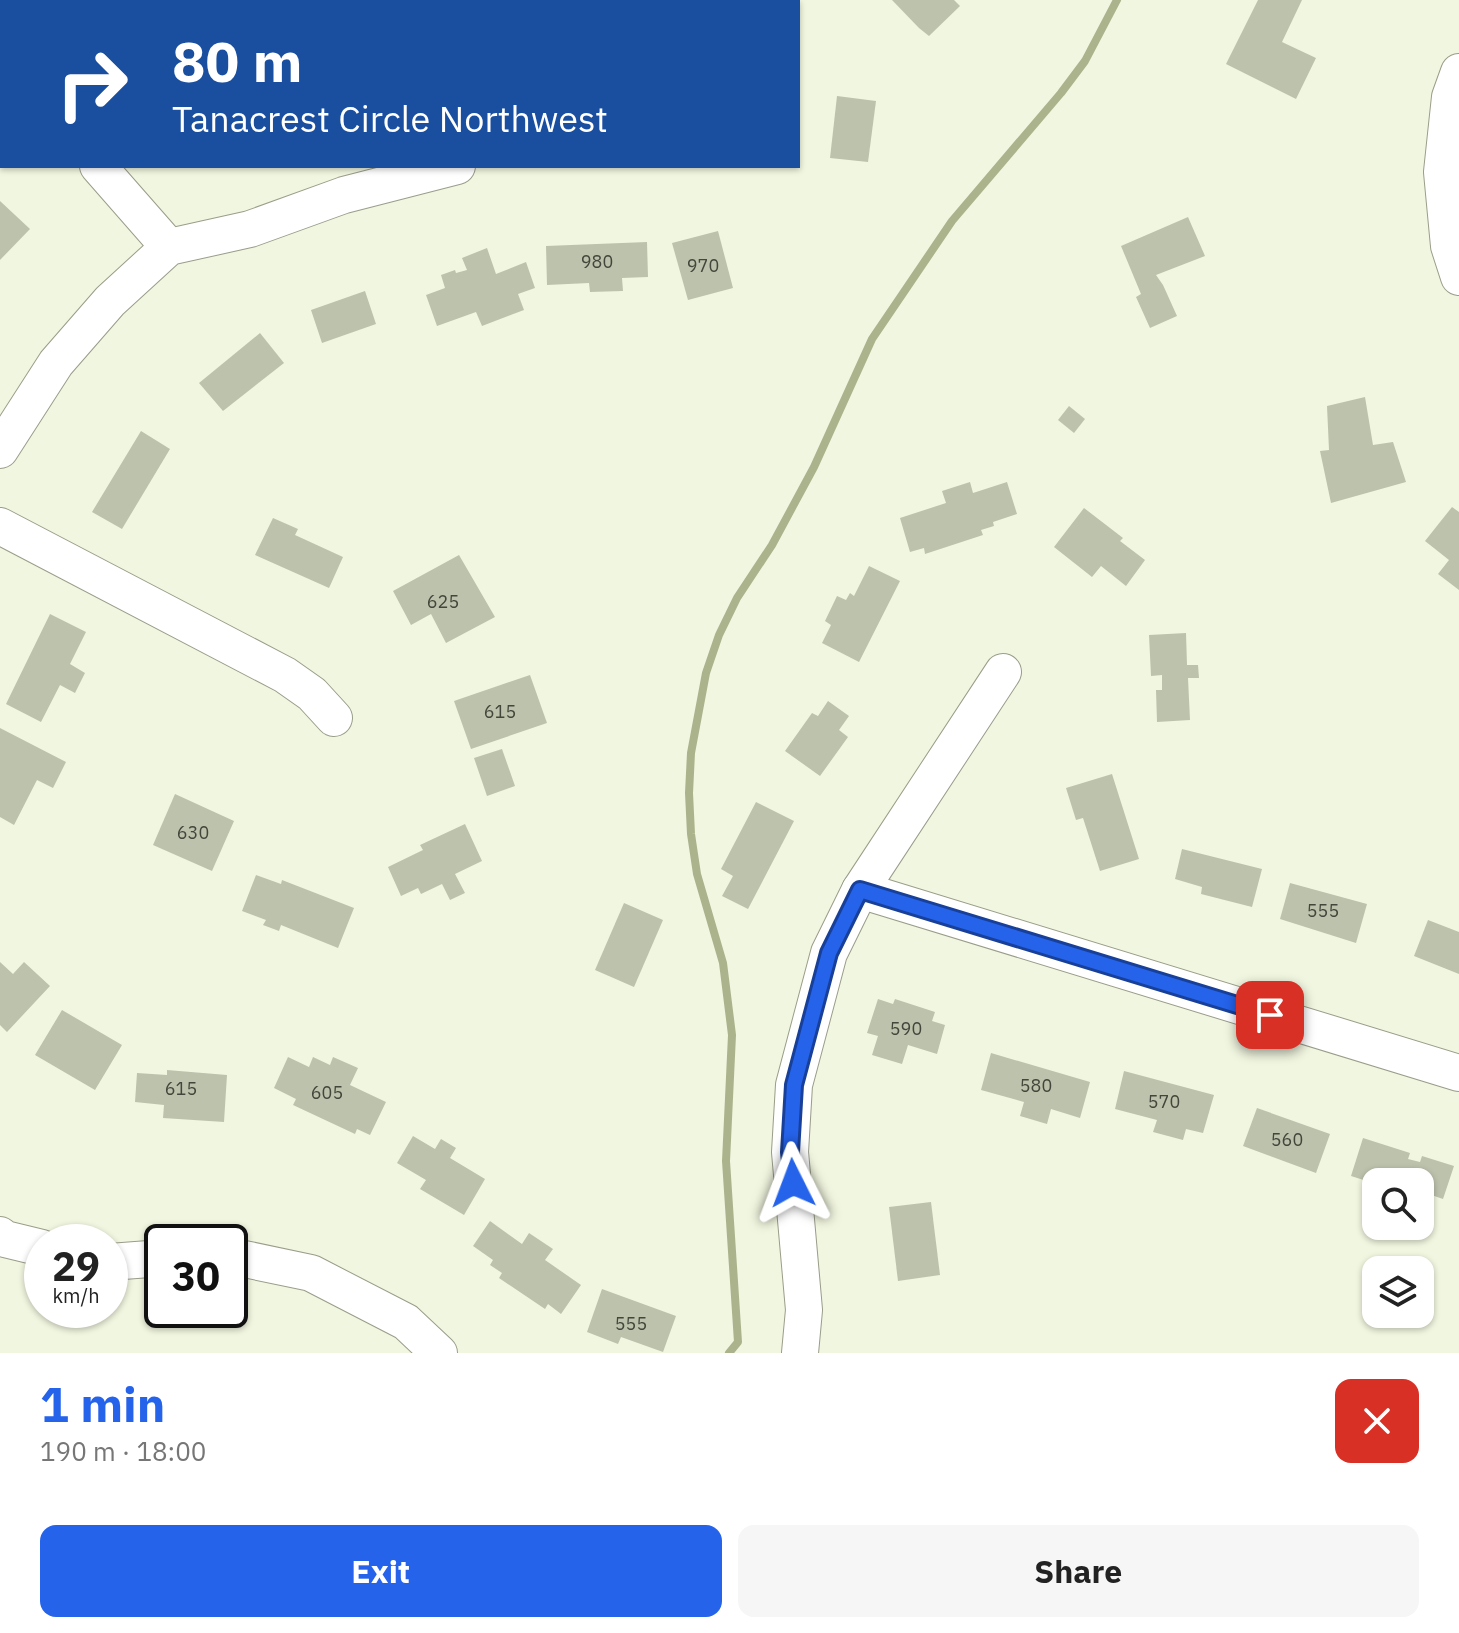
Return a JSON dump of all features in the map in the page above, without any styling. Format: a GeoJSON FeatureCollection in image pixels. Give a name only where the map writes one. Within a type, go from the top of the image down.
{"type":"FeatureCollection","features":[{"type":"Feature","properties":{"kind":"street"},"geometry":{"type":"LineString","coordinates":[[1459,72],[1450,97],[1442,172],[1449,246],[1459,277]]}},
{"type":"Feature","properties":{"kind":"street"},"geometry":{"type":"LineString","coordinates":[[100,168],[169,247]]}},
{"type":"Feature","properties":{"kind":"street"},"geometry":{"type":"LineString","coordinates":[[0,450],[56,363],[110,301],[169,247],[250,229],[344,195],[449,168]]}},
{"type":"Feature","properties":{"kind":"street"},"geometry":{"type":"LineString","coordinates":[[0,526],[285,675],[312,694],[334,718]]}},
{"type":"Feature","properties":{"kind":"street"},"geometry":{"type":"LineString","coordinates":[[800,1353],[804,1310],[790,1152],[794,1085],[829,953],[860,890],[1003,672]]}},
{"type":"Feature","properties":{"kind":"street"},"geometry":{"type":"LineString","coordinates":[[860,890],[1459,1073]]}},
{"type":"Feature","properties":{"kind":"street"},"geometry":{"type":"LineString","coordinates":[[0,1235],[24,1244]]}},
{"type":"Feature","properties":{"kind":"street"},"geometry":{"type":"LineString","coordinates":[[248,1260],[311,1273],[406,1322],[439,1353]]}},
{"type":"Feature","properties":{"kind":"building"},"geometry":{"type":"Polygon","coordinates":[[[892,0],[954,0],[960,6],[929,36],[892,0]]]}},
{"type":"Feature","properties":{"kind":"building"},"geometry":{"type":"Polygon","coordinates":[[[1258,0],[1302,0],[1282,42],[1316,58],[1296,99],[1226,64],[1258,0]]]}},
{"type":"Feature","properties":{"kind":"building"},"geometry":{"type":"Polygon","coordinates":[[[837,96],[876,101],[868,162],[830,158],[837,96]]]}},
{"type":"Feature","properties":{"kind":"building"},"geometry":{"type":"Polygon","coordinates":[[[0,201],[30,229],[0,260],[0,201]]]}},
{"type":"Feature","properties":{"kind":"building"},"geometry":{"type":"Polygon","coordinates":[[[1188,217],[1205,256],[1156,275],[1177,316],[1150,328],[1136,297],[1141,294],[1121,246],[1188,217]]]}},
{"type":"Feature","properties":{"kind":"building"},"geometry":{"type":"Polygon","coordinates":[[[718,231],[733,288],[688,300],[672,243],[718,231]]]}},
{"type":"Feature","properties":{"kind":"building"},"geometry":{"type":"Polygon","coordinates":[[[647,242],[648,277],[622,278],[623,291],[590,292],[589,283],[547,285],[546,246],[647,242]]]}},
{"type":"Feature","properties":{"kind":"building"},"geometry":{"type":"Polygon","coordinates":[[[487,248],[496,274],[526,262],[535,288],[518,294],[524,310],[482,326],[476,312],[437,326],[426,295],[445,288],[441,275],[467,270],[462,258],[487,248]]]}},
{"type":"Feature","properties":{"kind":"building"},"geometry":{"type":"Polygon","coordinates":[[[365,291],[376,324],[322,343],[311,310],[365,291]]]}},
{"type":"Feature","properties":{"kind":"building"},"geometry":{"type":"Polygon","coordinates":[[[260,333],[284,363],[223,411],[199,383],[260,333]]]}},
{"type":"Feature","properties":{"kind":"building"},"geometry":{"type":"Polygon","coordinates":[[[1365,397],[1373,445],[1393,442],[1406,482],[1331,503],[1320,451],[1329,450],[1327,406],[1365,397]]]}},
{"type":"Feature","properties":{"kind":"building"},"geometry":{"type":"Polygon","coordinates":[[[1069,406],[1085,419],[1074,433],[1058,420],[1069,406]]]}},
{"type":"Feature","properties":{"kind":"building"},"geometry":{"type":"Polygon","coordinates":[[[141,431],[170,449],[122,529],[92,512],[141,431]]]}},
{"type":"Feature","properties":{"kind":"building"},"geometry":{"type":"Polygon","coordinates":[[[970,482],[973,493],[1007,482],[1017,514],[993,522],[994,526],[981,530],[983,535],[925,554],[924,548],[910,552],[900,518],[946,503],[942,491],[970,482]]]}},
{"type":"Feature","properties":{"kind":"building"},"geometry":{"type":"Polygon","coordinates":[[[1452,507],[1459,512],[1459,590],[1438,574],[1449,560],[1425,541],[1452,507]]]}},
{"type":"Feature","properties":{"kind":"building"},"geometry":{"type":"Polygon","coordinates":[[[1084,508],[1123,538],[1120,541],[1145,560],[1126,586],[1101,566],[1092,577],[1054,547],[1084,508]]]}},
{"type":"Feature","properties":{"kind":"building"},"geometry":{"type":"Polygon","coordinates":[[[273,518],[298,529],[295,535],[343,557],[329,588],[255,555],[273,518]]]}},
{"type":"Feature","properties":{"kind":"building"},"geometry":{"type":"Polygon","coordinates":[[[459,555],[495,617],[446,643],[431,614],[411,625],[393,591],[459,555]]]}},
{"type":"Feature","properties":{"kind":"building"},"geometry":{"type":"Polygon","coordinates":[[[869,566],[900,581],[859,662],[822,643],[831,625],[825,621],[837,596],[846,600],[850,593],[854,596],[869,566]]]}},
{"type":"Feature","properties":{"kind":"building"},"geometry":{"type":"Polygon","coordinates":[[[50,614],[86,632],[70,664],[85,673],[75,693],[60,685],[41,722],[6,704],[50,614]]]}},
{"type":"Feature","properties":{"kind":"building"},"geometry":{"type":"Polygon","coordinates":[[[1186,633],[1187,665],[1198,665],[1199,678],[1188,678],[1190,720],[1157,722],[1156,690],[1162,690],[1162,675],[1151,676],[1149,635],[1186,633]]]}},
{"type":"Feature","properties":{"kind":"building"},"geometry":{"type":"Polygon","coordinates":[[[530,675],[547,723],[471,749],[454,701],[530,675]]]}},
{"type":"Feature","properties":{"kind":"building"},"geometry":{"type":"Polygon","coordinates":[[[828,701],[849,716],[839,730],[848,737],[820,776],[785,751],[812,713],[818,716],[828,701]]]}},
{"type":"Feature","properties":{"kind":"building"},"geometry":{"type":"Polygon","coordinates":[[[0,728],[66,762],[53,788],[37,780],[14,825],[0,817],[0,728]]]}},
{"type":"Feature","properties":{"kind":"building"},"geometry":{"type":"Polygon","coordinates":[[[502,749],[515,786],[487,796],[474,758],[502,749]]]}},
{"type":"Feature","properties":{"kind":"building"},"geometry":{"type":"Polygon","coordinates":[[[1112,774],[1139,859],[1100,871],[1083,818],[1076,820],[1066,788],[1112,774]]]}},
{"type":"Feature","properties":{"kind":"building"},"geometry":{"type":"Polygon","coordinates":[[[175,794],[234,821],[212,871],[153,845],[175,794]]]}},
{"type":"Feature","properties":{"kind":"building"},"geometry":{"type":"Polygon","coordinates":[[[756,802],[794,821],[748,909],[722,896],[733,876],[721,869],[756,802]]]}},
{"type":"Feature","properties":{"kind":"building"},"geometry":{"type":"Polygon","coordinates":[[[465,824],[482,861],[455,874],[465,893],[450,900],[442,884],[421,894],[418,888],[401,896],[388,867],[423,850],[420,845],[465,824]]]}},
{"type":"Feature","properties":{"kind":"building"},"geometry":{"type":"Polygon","coordinates":[[[1182,849],[1262,869],[1252,907],[1201,894],[1202,887],[1175,879],[1182,849]]]}},
{"type":"Feature","properties":{"kind":"building"},"geometry":{"type":"Polygon","coordinates":[[[256,875],[281,884],[282,880],[354,908],[338,948],[281,925],[279,931],[263,925],[266,920],[242,911],[256,875]]]}},
{"type":"Feature","properties":{"kind":"building"},"geometry":{"type":"Polygon","coordinates":[[[1290,883],[1367,904],[1356,943],[1280,919],[1290,883]]]}},
{"type":"Feature","properties":{"kind":"building"},"geometry":{"type":"Polygon","coordinates":[[[624,903],[663,920],[634,987],[595,970],[624,903]]]}},
{"type":"Feature","properties":{"kind":"building"},"geometry":{"type":"Polygon","coordinates":[[[1428,920],[1459,932],[1459,974],[1414,956],[1428,920]]]}},
{"type":"Feature","properties":{"kind":"building"},"geometry":{"type":"Polygon","coordinates":[[[0,962],[13,974],[24,962],[50,986],[7,1032],[0,1025],[0,962]]]}},
{"type":"Feature","properties":{"kind":"building"},"geometry":{"type":"Polygon","coordinates":[[[878,999],[893,1004],[895,999],[935,1012],[932,1021],[945,1025],[937,1054],[908,1045],[902,1064],[872,1055],[878,1036],[867,1033],[878,999]]]}},
{"type":"Feature","properties":{"kind":"building"},"geometry":{"type":"Polygon","coordinates":[[[62,1010],[122,1045],[95,1090],[35,1055],[62,1010]]]}},
{"type":"Feature","properties":{"kind":"building"},"geometry":{"type":"Polygon","coordinates":[[[991,1053],[1090,1082],[1080,1118],[1051,1109],[1047,1124],[1020,1116],[1024,1102],[981,1090],[991,1053]]]}},
{"type":"Feature","properties":{"kind":"building"},"geometry":{"type":"Polygon","coordinates":[[[288,1057],[309,1067],[313,1057],[330,1065],[333,1057],[358,1068],[350,1085],[386,1102],[370,1135],[357,1129],[355,1134],[293,1105],[296,1099],[274,1088],[288,1057]]]}},
{"type":"Feature","properties":{"kind":"building"},"geometry":{"type":"Polygon","coordinates":[[[167,1070],[227,1075],[224,1122],[163,1118],[164,1105],[135,1102],[137,1073],[167,1075],[167,1070]]]}},
{"type":"Feature","properties":{"kind":"building"},"geometry":{"type":"Polygon","coordinates":[[[1124,1071],[1214,1095],[1203,1133],[1186,1129],[1183,1140],[1153,1132],[1157,1120],[1115,1109],[1124,1071]]]}},
{"type":"Feature","properties":{"kind":"building"},"geometry":{"type":"Polygon","coordinates":[[[1257,1108],[1330,1134],[1316,1173],[1243,1146],[1257,1108]]]}},
{"type":"Feature","properties":{"kind":"building"},"geometry":{"type":"Polygon","coordinates":[[[413,1136],[435,1149],[441,1139],[456,1148],[450,1158],[485,1179],[464,1215],[420,1189],[426,1180],[397,1163],[413,1136]]]}},
{"type":"Feature","properties":{"kind":"building"},"geometry":{"type":"Polygon","coordinates":[[[1363,1138],[1410,1153],[1408,1159],[1420,1162],[1422,1156],[1454,1166],[1443,1199],[1434,1196],[1434,1168],[1362,1168],[1362,1180],[1351,1176],[1363,1138]]]}},
{"type":"Feature","properties":{"kind":"building"},"geometry":{"type":"Polygon","coordinates":[[[931,1202],[940,1275],[898,1281],[889,1207],[931,1202]]]}},
{"type":"Feature","properties":{"kind":"building"},"geometry":{"type":"Polygon","coordinates":[[[490,1221],[522,1244],[529,1233],[553,1249],[545,1260],[581,1285],[561,1314],[548,1304],[545,1309],[499,1278],[502,1273],[490,1265],[493,1260],[473,1246],[490,1221]]]}},
{"type":"Feature","properties":{"kind":"building"},"geometry":{"type":"Polygon","coordinates":[[[602,1289],[676,1316],[663,1352],[621,1337],[618,1344],[587,1332],[602,1289]]]}},
{"type":"Feature","properties":{"kind":"waterway"},"geometry":{"type":"LineString","coordinates":[[729,1353],[738,1342],[726,1161],[732,1035],[723,963],[697,874],[689,793],[691,753],[706,673],[719,635],[737,598],[772,545],[814,467],[872,339],[952,221],[1085,61],[1117,0]]}},
{"type":"Feature","properties":{"kind":"route"},"geometry":{"type":"LineString","coordinates":[[793,1183],[790,1152],[794,1085],[829,953],[860,890],[1270,1015]]}}]}
